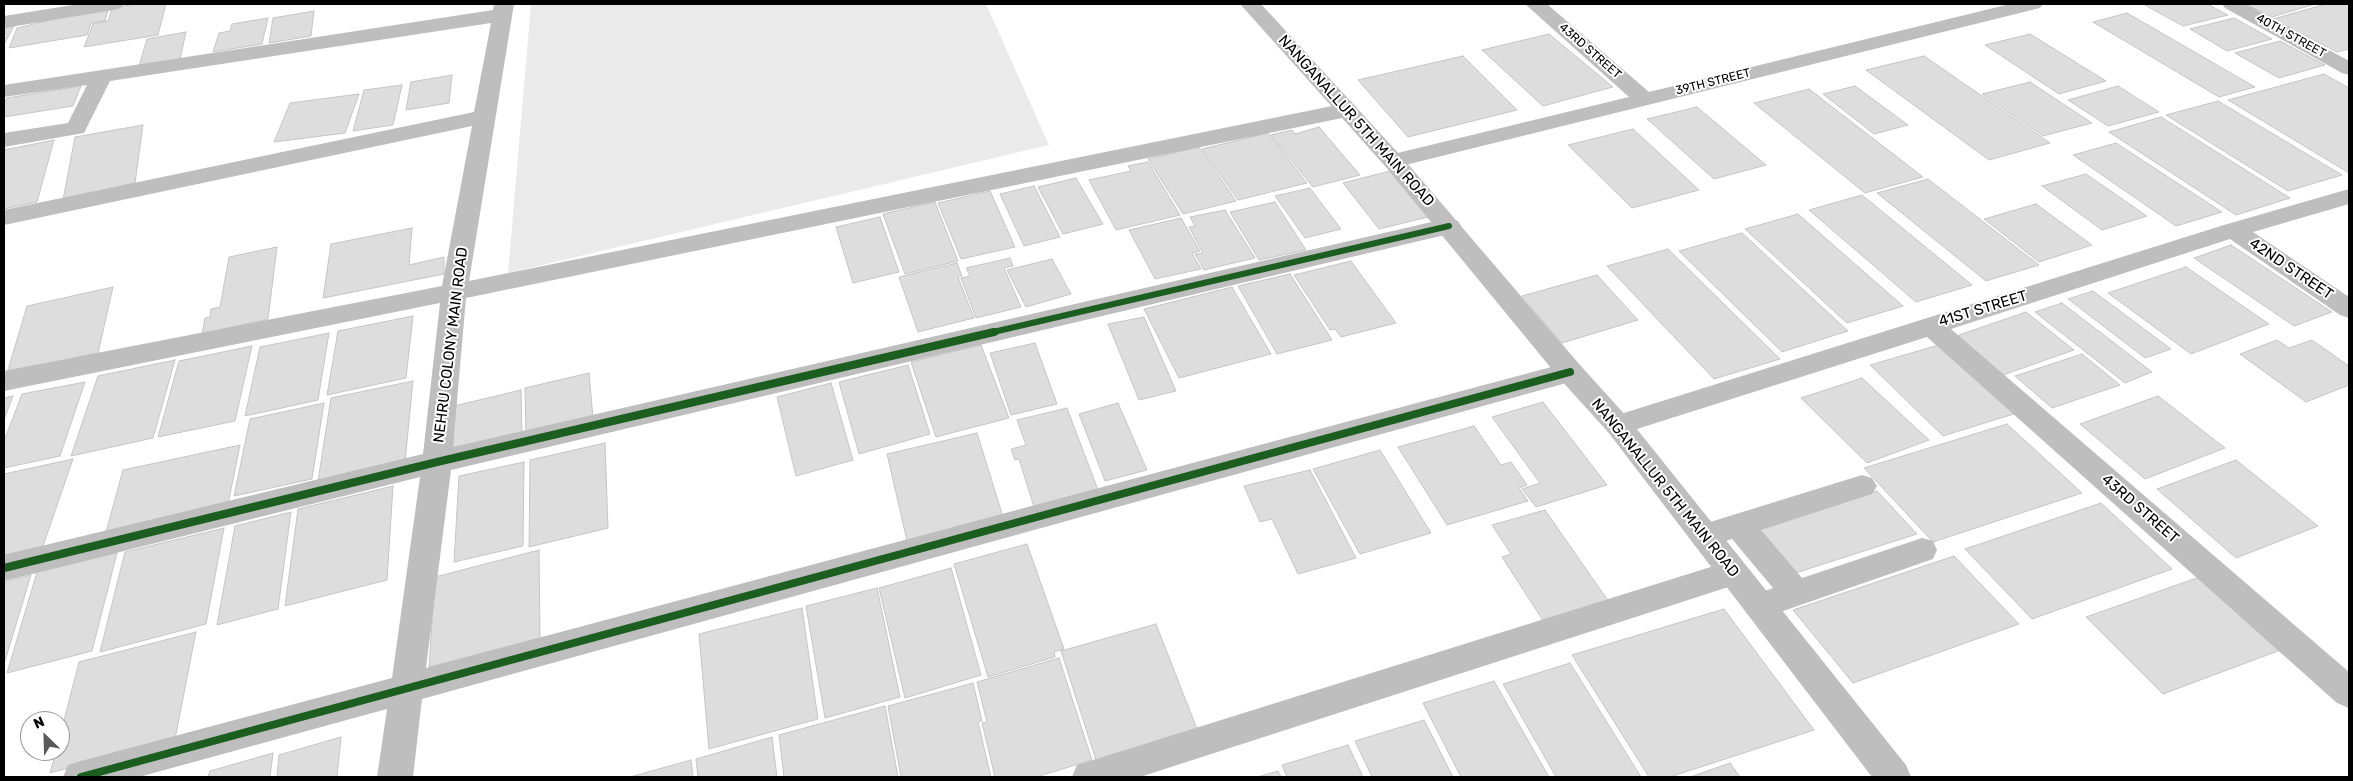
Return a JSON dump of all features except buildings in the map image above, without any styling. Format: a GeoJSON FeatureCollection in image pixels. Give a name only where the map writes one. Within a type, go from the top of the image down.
{"type":"FeatureCollection","features":[{"type":"Feature","properties":{"kind":"street"},"geometry":{"type":"LineString","coordinates":[[4,22],[114,4]]}},
{"type":"Feature","properties":{"kind":"street","name":"NANGANALLUR 5TH MAIN ROAD"},"geometry":{"type":"LineString","coordinates":[[1250,4],[1393,161],[1570,372],[1618,424],[1892,777]]}},
{"type":"Feature","properties":{"kind":"street","name":"43RD STREET"},"geometry":{"type":"LineString","coordinates":[[1535,4],[1645,99]]}},
{"type":"Feature","properties":{"kind":"street","name":"39TH STREET"},"geometry":{"type":"LineString","coordinates":[[1393,161],[1645,99],[1984,9],[2033,4]]}},
{"type":"Feature","properties":{"kind":"street","name":"40TH STREET"},"geometry":{"type":"LineString","coordinates":[[2232,4],[2349,69]]}},
{"type":"Feature","properties":{"kind":"street"},"geometry":{"type":"LineString","coordinates":[[4,91],[101,77],[503,9]]}},
{"type":"Feature","properties":{"kind":"street","name":"NEHRU COLONY MAIN ROAD"},"geometry":{"type":"LineString","coordinates":[[395,777],[438,462],[454,292],[503,9]]}},
{"type":"Feature","properties":{"kind":"street"},"geometry":{"type":"LineString","coordinates":[[4,140],[76,128],[101,77]]}},
{"type":"Feature","properties":{"kind":"street"},"geometry":{"type":"LineString","coordinates":[[4,381],[454,292],[1347,110]]}},
{"type":"Feature","properties":{"kind":"street"},"geometry":{"type":"LineString","coordinates":[[4,217],[484,117]]}},
{"type":"Feature","properties":{"kind":"street","name":"41ST STREET"},"geometry":{"type":"LineString","coordinates":[[1618,424],[2233,230],[2349,196]]}},
{"type":"Feature","properties":{"kind":"street"},"geometry":{"type":"LineString","coordinates":[[4,568],[438,462],[1449,226]]}},
{"type":"Feature","properties":{"kind":"street","name":"42ND STREET"},"geometry":{"type":"LineString","coordinates":[[2233,230],[2349,309]]}},
{"type":"Feature","properties":{"kind":"street","name":"43RD STREET"},"geometry":{"type":"LineString","coordinates":[[1930,326],[2349,693]]}},
{"type":"Feature","properties":{"kind":"street"},"geometry":{"type":"LineString","coordinates":[[81,777],[1570,372]]}},
{"type":"Feature","properties":{"kind":"street"},"geometry":{"type":"LineString","coordinates":[[1705,536],[1862,486]]}},
{"type":"Feature","properties":{"kind":"street"},"geometry":{"type":"LineString","coordinates":[[1738,525],[1796,593]]}},
{"type":"Feature","properties":{"kind":"street"},"geometry":{"type":"LineString","coordinates":[[1760,606],[1922,550]]}},
{"type":"Feature","properties":{"kind":"street"},"geometry":{"type":"LineString","coordinates":[[1090,777],[1733,573]]}},
{"type":"Feature","properties":{"kind":"shaded area"},"geometry":{"type":"Polygon","coordinates":[[[531,4],[986,4],[1049,145],[508,273],[531,4]]]}},
{"type":"Feature","properties":{"kind":"cycle path"},"geometry":{"type":"LineString","coordinates":[[4,568],[437,462],[1449,226]]}},
{"type":"Feature","properties":{"kind":"cycle path"},"geometry":{"type":"LineString","coordinates":[[81,777],[1570,372]]}}]}
